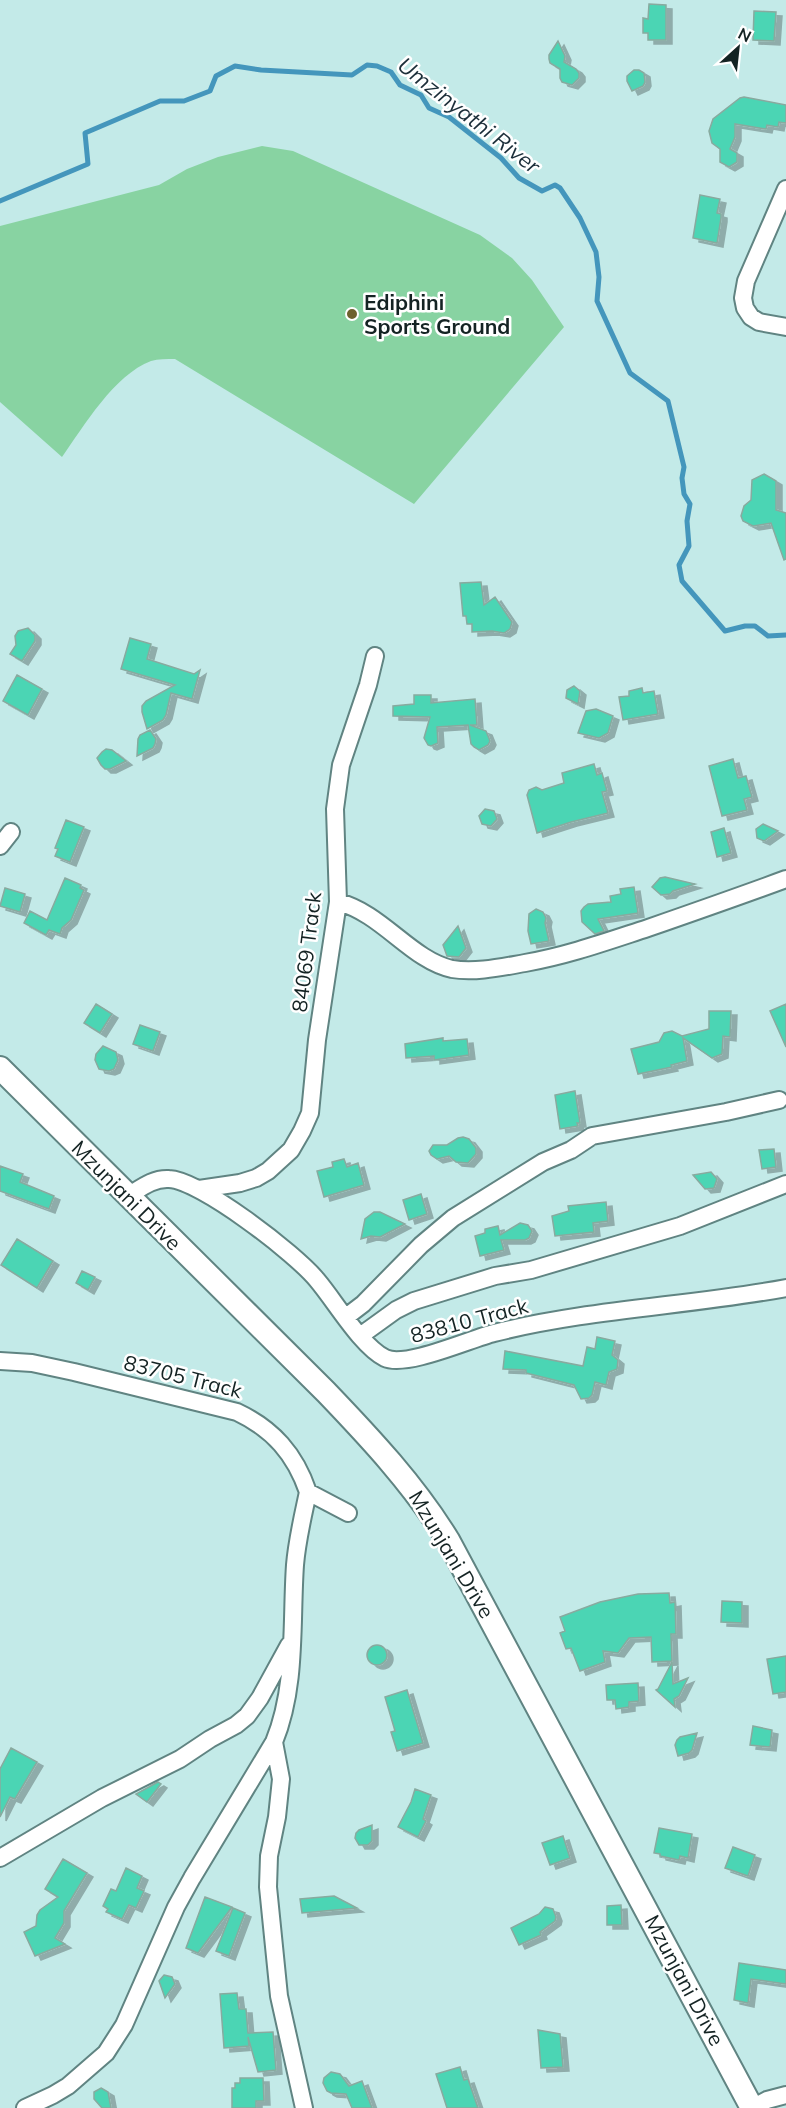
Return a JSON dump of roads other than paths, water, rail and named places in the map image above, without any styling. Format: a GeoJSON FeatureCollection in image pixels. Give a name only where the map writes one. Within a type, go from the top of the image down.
{"type":"FeatureCollection","features":[{"type":"Feature","properties":{"kind":"main road","name":"Mzunjani Drive"},"geometry":{"type":"LineString","coordinates":[[0,1068],[369,1436],[393,1463],[434,1518],[522,1676],[752,2108]]}},
{"type":"Feature","properties":{"kind":"street"},"geometry":{"type":"LineString","coordinates":[[786,189],[746,281],[743,298],[745,308],[751,317],[759,322],[786,327]]}},
{"type":"Feature","properties":{"kind":"street","name":"84069 Track"},"geometry":{"type":"LineString","coordinates":[[199,1190],[256,1178],[280,1162],[291,1150],[310,1113],[317,1040],[338,902],[335,809],[341,765],[368,685],[375,656]]}},
{"type":"Feature","properties":{"kind":"street"},"geometry":{"type":"LineString","coordinates":[[0,846],[11,832]]}},
{"type":"Feature","properties":{"kind":"street"},"geometry":{"type":"LineString","coordinates":[[338,902],[354,906],[434,962],[452,969],[475,970],[552,958],[594,947],[690,915],[786,879]]}},
{"type":"Feature","properties":{"kind":"street"},"geometry":{"type":"LineString","coordinates":[[346,1317],[363,1304],[421,1245],[453,1218],[543,1162],[571,1150],[592,1136],[779,1100]]}},
{"type":"Feature","properties":{"kind":"street","name":"83810 Track"},"geometry":{"type":"LineString","coordinates":[[128,1197],[141,1187],[158,1179],[170,1179],[199,1190],[242,1216],[291,1254],[315,1277],[360,1336],[384,1358],[392,1360],[404,1360],[518,1327],[556,1320],[786,1288]]}},
{"type":"Feature","properties":{"kind":"street"},"geometry":{"type":"LineString","coordinates":[[360,1336],[396,1310],[414,1301],[495,1276],[531,1270],[680,1226],[786,1184]]}},
{"type":"Feature","properties":{"kind":"street","name":"83705 Track"},"geometry":{"type":"LineString","coordinates":[[0,1360],[32,1363],[74,1372],[237,1412],[261,1425],[285,1447],[297,1463],[308,1492]]}},
{"type":"Feature","properties":{"kind":"street"},"geometry":{"type":"LineString","coordinates":[[25,2108],[68,2086],[106,2053],[124,2025],[176,1907],[274,1742],[281,1724],[286,1702],[292,1638],[295,1564],[308,1492],[348,1513]]}},
{"type":"Feature","properties":{"kind":"street"},"geometry":{"type":"LineString","coordinates":[[0,1858],[102,1798],[180,1759],[236,1725],[247,1716],[260,1698],[292,1638]]}},
{"type":"Feature","properties":{"kind":"street"},"geometry":{"type":"LineString","coordinates":[[274,1742],[282,1779],[269,1856],[268,1887],[279,1996],[304,2108]]}},
{"type":"Feature","properties":{"kind":"street"},"geometry":{"type":"LineString","coordinates":[[752,2108],[767,2100],[786,2095]]}},
{"type":"Feature","properties":{"kind":"waterway","name":"Umzinyathi River"},"geometry":{"type":"LineString","coordinates":[[0,201],[88,164],[85,133],[160,101],[184,101],[210,91],[216,76],[235,66],[261,70],[352,75],[367,65],[377,66],[391,72],[400,85],[421,95],[429,108],[449,117],[501,158],[519,178],[542,191],[555,185],[560,188],[580,218],[596,252],[599,277],[597,301],[630,373],[668,401],[684,467],[682,478],[684,494],[690,504],[687,521],[689,546],[679,565],[682,581],[725,631],[755,626],[768,636],[786,635]]}},
{"type":"Feature","properties":{"kind":"place","name":"Ediphini Sports Ground"},"geometry":{"type":"Point","coordinates":[352,314]}}]}
